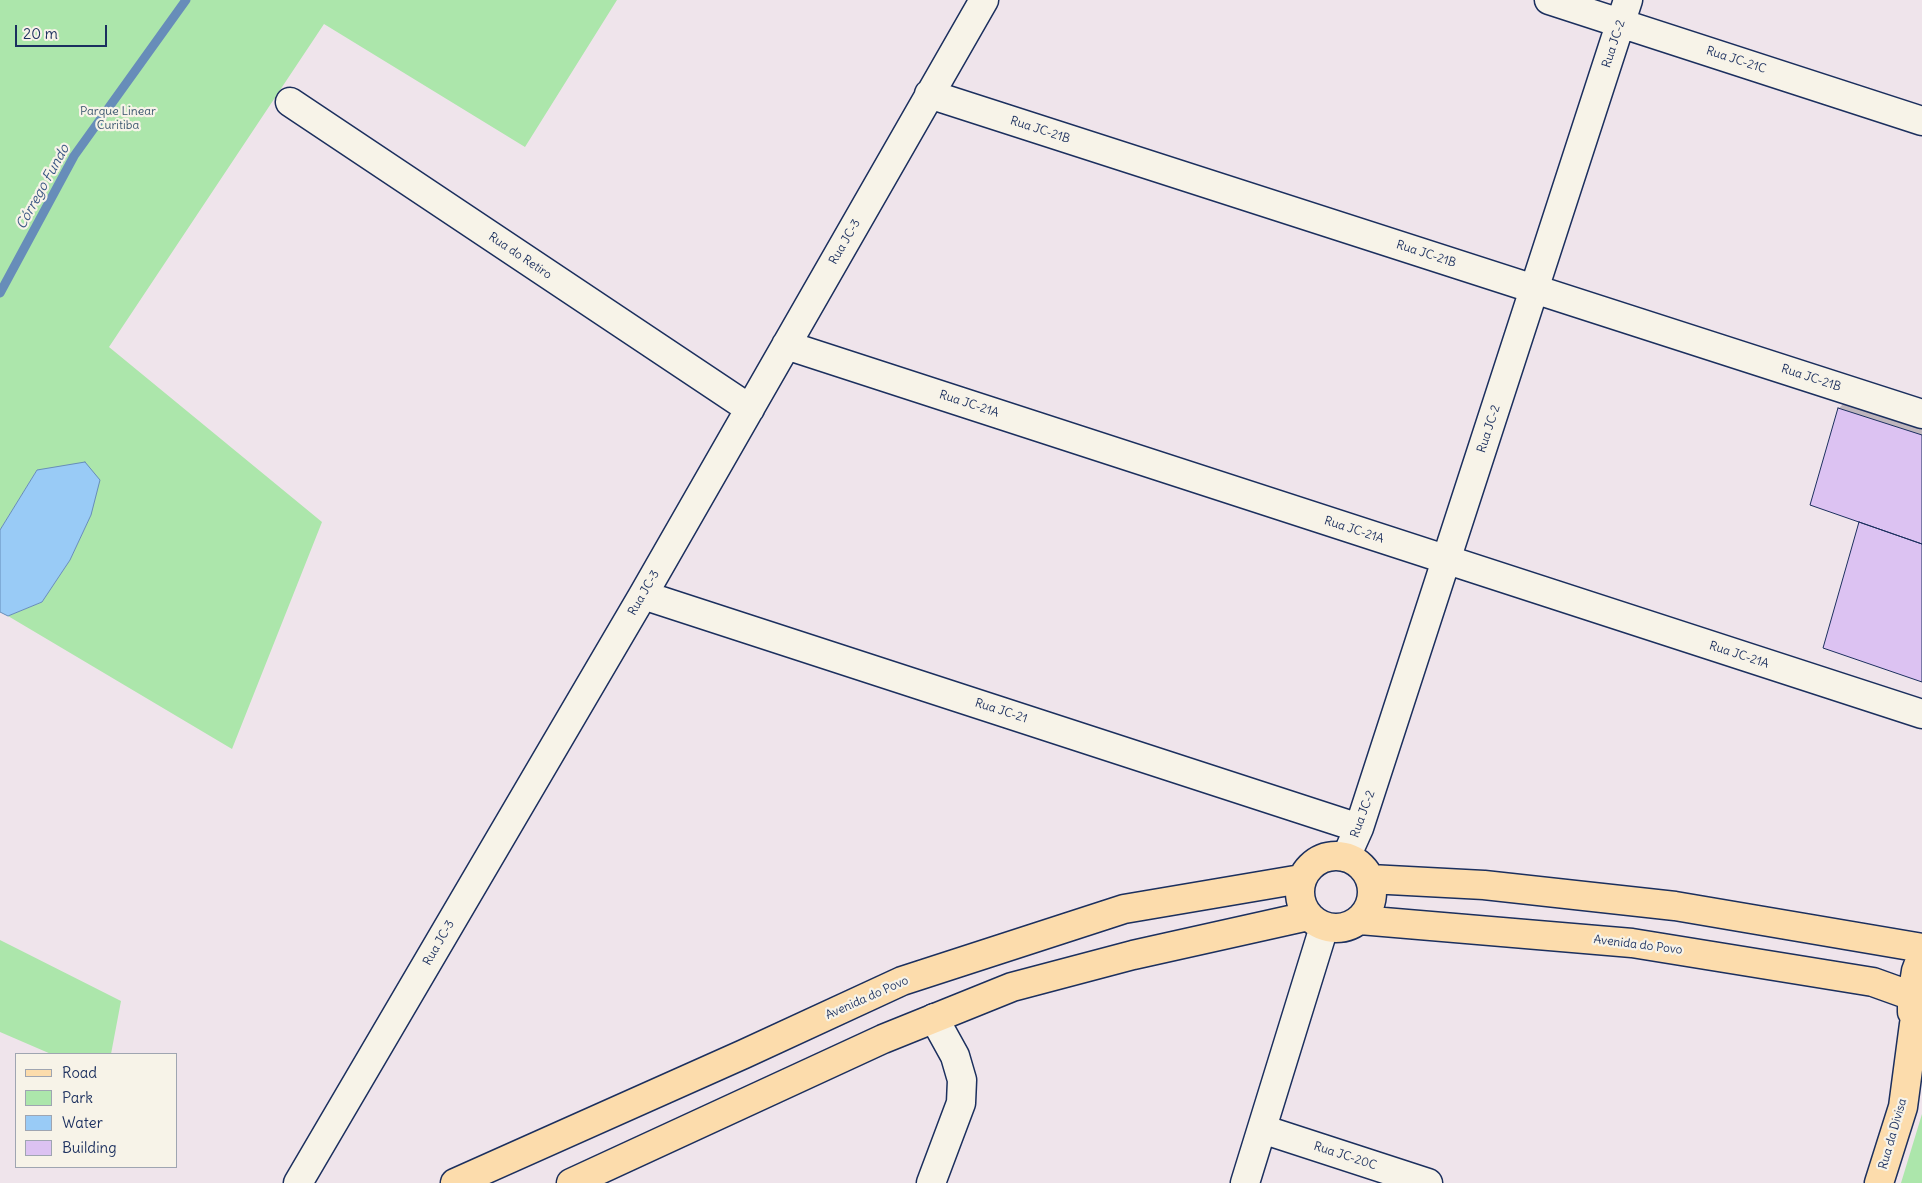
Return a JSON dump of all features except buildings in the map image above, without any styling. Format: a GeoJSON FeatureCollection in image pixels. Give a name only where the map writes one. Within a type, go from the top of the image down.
{"type":"FeatureCollection","features":[{"type":"Feature","properties":{"kind":"main road"},"geometry":{"type":"LineString","coordinates":[[571,1183],[882,1039],[1012,987],[1133,955],[1316,922],[1343,928],[1360,920],[1369,908],[1372,894],[1370,879],[1360,866],[1346,857],[1328,856],[1312,864],[1301,879],[1299,899],[1316,922]]}},
{"type":"Feature","properties":{"kind":"main road","name":"Avenida do Povo"},"geometry":{"type":"LineString","coordinates":[[455,1183],[902,981],[1124,909],[1301,879]]}},
{"type":"Feature","properties":{"kind":"main road"},"geometry":{"type":"LineString","coordinates":[[1370,879],[1484,885],[1675,906],[1922,948]]}},
{"type":"Feature","properties":{"kind":"main road","name":"Avenida do Povo"},"geometry":{"type":"LineString","coordinates":[[1360,920],[1632,943],[1873,982],[1912,996]]}},
{"type":"Feature","properties":{"kind":"main road","name":"Rua da Divisa"},"geometry":{"type":"LineString","coordinates":[[1879,1183],[1903,1107],[1918,1034],[1912,996],[1916,971],[1922,955]]}},
{"type":"Feature","properties":{"kind":"street","name":"Rua JC-3"},"geometry":{"type":"LineString","coordinates":[[298,1183],[643,595],[984,0]]}},
{"type":"Feature","properties":{"kind":"street","name":"Rua JC-21C"},"geometry":{"type":"LineString","coordinates":[[1549,0],[1624,12],[1922,121]]}},
{"type":"Feature","properties":{"kind":"street","name":"Rua JC-2"},"geometry":{"type":"LineString","coordinates":[[1346,857],[1360,828],[1624,12]]}},
{"type":"Feature","properties":{"kind":"street","name":"Rua JC-21B"},"geometry":{"type":"LineString","coordinates":[[929,94],[1922,414]]}},
{"type":"Feature","properties":{"kind":"street","name":"Rua do Retiro"},"geometry":{"type":"LineString","coordinates":[[290,102],[750,409]]}},
{"type":"Feature","properties":{"kind":"street","name":"Rua JC-21A"},"geometry":{"type":"LineString","coordinates":[[786,345],[1922,714]]}},
{"type":"Feature","properties":{"kind":"street","name":"Rua JC-21"},"geometry":{"type":"LineString","coordinates":[[643,595],[1360,828]]}},
{"type":"Feature","properties":{"kind":"street"},"geometry":{"type":"LineString","coordinates":[[1245,1183],[1262,1129],[1316,922]]}},
{"type":"Feature","properties":{"kind":"street"},"geometry":{"type":"LineString","coordinates":[[931,1183],[961,1103],[962,1080],[956,1056],[934,1018]]}},
{"type":"Feature","properties":{"kind":"street","name":"Rua JC-20C"},"geometry":{"type":"LineString","coordinates":[[1262,1129],[1428,1183]]}},
{"type":"Feature","properties":{"kind":"green space","name":"Parque Linear Curitiba"},"geometry":{"type":"Polygon","coordinates":[[[0,0],[617,0],[525,147],[324,24],[109,347],[322,522],[232,749],[8,616],[42,602],[70,560],[91,515],[37,470],[0,530],[0,0]]]}},
{"type":"Feature","properties":{"kind":"green space"},"geometry":{"type":"Polygon","coordinates":[[[0,940],[121,1001],[111,1053],[49,1053],[0,1032],[0,940]]]}},
{"type":"Feature","properties":{"kind":"green space"},"geometry":{"type":"Polygon","coordinates":[[[1922,1114],[1922,1183],[1901,1183],[1922,1114]]]}},
{"type":"Feature","properties":{"kind":"water"},"geometry":{"type":"Polygon","coordinates":[[[85,462],[100,480],[91,515],[70,560],[42,602],[8,616],[0,612],[0,530],[37,470],[85,462]]]}},
{"type":"Feature","properties":{"kind":"waterway","name":"Córrego Fundo"},"geometry":{"type":"LineString","coordinates":[[0,293],[74,156],[186,0]]}}]}
